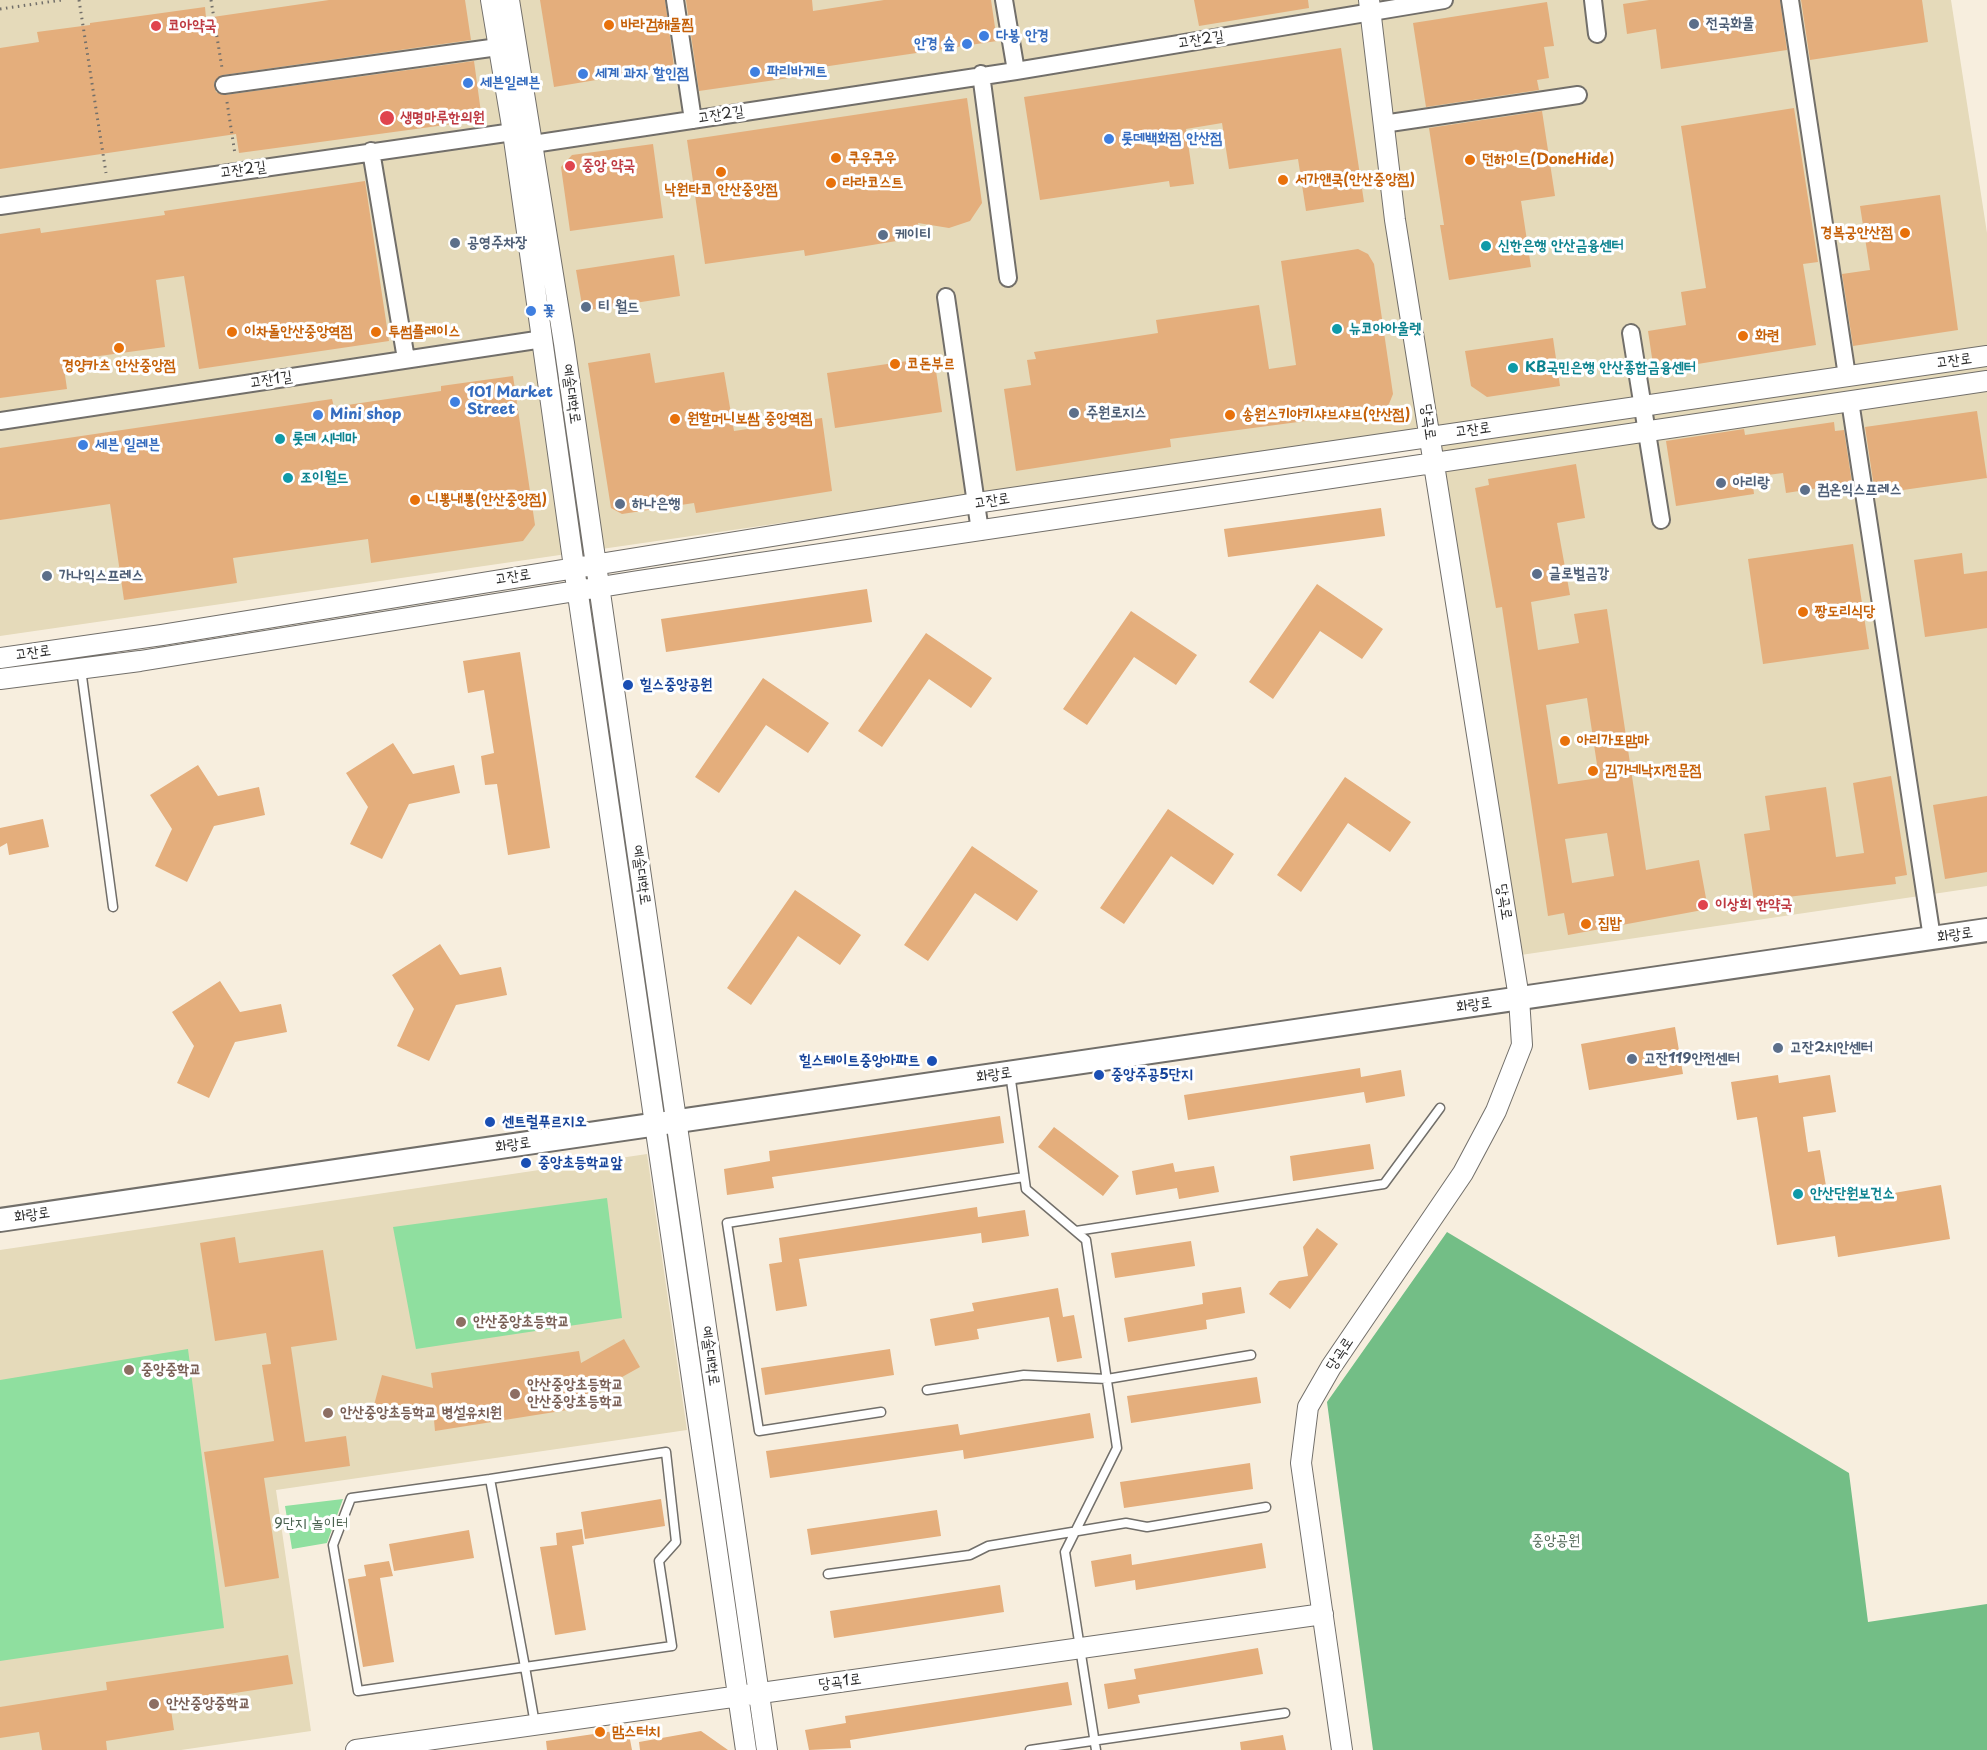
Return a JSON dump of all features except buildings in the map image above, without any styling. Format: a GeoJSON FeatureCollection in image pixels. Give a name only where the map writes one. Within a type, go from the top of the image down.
{"type":"FeatureCollection","features":[{"type":"Feature","properties":{"kind":"main road","name":"화랑로"},"geometry":{"type":"LineString","coordinates":[[0,1220],[1987,930]]}},
{"type":"Feature","properties":{"kind":"street","name":"예술대학로"},"geometry":{"type":"LineString","coordinates":[[491,0],[513,132],[577,591],[767,1750]]}},
{"type":"Feature","properties":{"kind":"street","name":"예술대학로"},"geometry":{"type":"LineString","coordinates":[[509,0],[533,144],[599,587],[746,1750]]}},
{"type":"Feature","properties":{"kind":"street"},"geometry":{"type":"LineString","coordinates":[[675,0],[693,120]]}},
{"type":"Feature","properties":{"kind":"street"},"geometry":{"type":"LineString","coordinates":[[1004,0],[1016,71]]}},
{"type":"Feature","properties":{"kind":"street","name":"고잔2길"},"geometry":{"type":"LineString","coordinates":[[533,144],[981,74],[1016,71],[1370,6],[1444,0]]}},
{"type":"Feature","properties":{"kind":"street"},"geometry":{"type":"LineString","coordinates":[[1593,0],[1597,34]]}},
{"type":"Feature","properties":{"kind":"street"},"geometry":{"type":"LineString","coordinates":[[1790,0],[1847,376]]}},
{"type":"Feature","properties":{"kind":"street","name":"당곡로"},"geometry":{"type":"LineString","coordinates":[[1342,1750],[1301,1463],[1308,1407],[1331,1367],[1463,1173],[1496,1112],[1522,1045],[1519,998],[1395,220],[1370,6]]}},
{"type":"Feature","properties":{"kind":"street"},"geometry":{"type":"LineString","coordinates":[[224,85],[498,47]]}},
{"type":"Feature","properties":{"kind":"street"},"geometry":{"type":"LineString","coordinates":[[981,74],[1008,278]]}},
{"type":"Feature","properties":{"kind":"street"},"geometry":{"type":"LineString","coordinates":[[1383,124],[1578,95]]}},
{"type":"Feature","properties":{"kind":"street","name":"고잔2길"},"geometry":{"type":"LineString","coordinates":[[0,206],[513,132]]}},
{"type":"Feature","properties":{"kind":"street"},"geometry":{"type":"LineString","coordinates":[[513,132],[533,144]]}},
{"type":"Feature","properties":{"kind":"street"},"geometry":{"type":"LineString","coordinates":[[370,151],[406,359]]}},
{"type":"Feature","properties":{"kind":"street"},"geometry":{"type":"LineString","coordinates":[[946,297],[980,531]]}},
{"type":"Feature","properties":{"kind":"street"},"geometry":{"type":"LineString","coordinates":[[1631,333],[1661,520]]}},
{"type":"Feature","properties":{"kind":"street","name":"고잔1길"},"geometry":{"type":"LineString","coordinates":[[0,421],[543,339]]}},
{"type":"Feature","properties":{"kind":"street","name":"고잔로"},"geometry":{"type":"LineString","coordinates":[[0,658],[976,503],[1987,356]]}},
{"type":"Feature","properties":{"kind":"street","name":"고잔로"},"geometry":{"type":"LineString","coordinates":[[0,679],[599,587],[1987,381]]}},
{"type":"Feature","properties":{"kind":"street"},"geometry":{"type":"LineString","coordinates":[[1851,401],[1932,938]]}},
{"type":"Feature","properties":{"kind":"street","name":"당곡1로"},"geometry":{"type":"LineString","coordinates":[[356,1750],[1323,1614]]}},
{"type":"Feature","properties":{"kind":"lane"},"geometry":{"type":"LineString","coordinates":[[78,647],[113,907]]}},
{"type":"Feature","properties":{"kind":"lane"},"geometry":{"type":"LineString","coordinates":[[1010,1072],[1026,1189],[1086,1240],[1117,1448],[1065,1552],[1095,1745]]}},
{"type":"Feature","properties":{"kind":"lane"},"geometry":{"type":"LineString","coordinates":[[1076,1231],[1384,1184],[1440,1108]]}},
{"type":"Feature","properties":{"kind":"lane"},"geometry":{"type":"LineString","coordinates":[[881,1412],[759,1431],[727,1223],[1024,1177]]}},
{"type":"Feature","properties":{"kind":"lane"},"geometry":{"type":"LineString","coordinates":[[927,1390],[1024,1375],[1107,1379],[1251,1355]]}},
{"type":"Feature","properties":{"kind":"lane"},"geometry":{"type":"LineString","coordinates":[[666,1452],[676,1542],[659,1561],[672,1646],[358,1691],[333,1545],[351,1498],[490,1479],[666,1452]]}},
{"type":"Feature","properties":{"kind":"lane"},"geometry":{"type":"LineString","coordinates":[[490,1479],[535,1725]]}},
{"type":"Feature","properties":{"kind":"lane"},"geometry":{"type":"LineString","coordinates":[[828,1574],[970,1555],[988,1546],[1126,1523],[1147,1527],[1266,1507]]}},
{"type":"Feature","properties":{"kind":"lane"},"geometry":{"type":"LineString","coordinates":[[1030,1750],[1095,1745],[1285,1713]]}},
{"type":"Feature","properties":{"kind":"path"},"geometry":{"type":"LineString","coordinates":[[0,9],[62,0]]}},
{"type":"Feature","properties":{"kind":"path"},"geometry":{"type":"LineString","coordinates":[[79,0],[108,190]]}},
{"type":"Feature","properties":{"kind":"shaded area"},"geometry":{"type":"Polygon","coordinates":[[[0,0],[1951,0],[1987,233],[1987,886],[1514,956],[1438,428],[0,636],[0,0]]]}},
{"type":"Feature","properties":{"kind":"shaded area"},"geometry":{"type":"Polygon","coordinates":[[[647,1154],[687,1430],[276,1490],[311,1731],[181,1750],[0,1750],[0,1250],[647,1154]]]}},
{"type":"Feature","properties":{"kind":"green space"},"geometry":{"type":"Polygon","coordinates":[[[607,1198],[622,1318],[416,1349],[393,1227],[607,1198]]]}},
{"type":"Feature","properties":{"kind":"green space","name":"중앙공원"},"geometry":{"type":"Polygon","coordinates":[[[1447,1232],[1849,1473],[1868,1622],[1987,1604],[1987,1750],[1373,1750],[1327,1402],[1447,1232]]]}},
{"type":"Feature","properties":{"kind":"green space"},"geometry":{"type":"Polygon","coordinates":[[[188,1349],[224,1628],[0,1661],[0,1380],[188,1349]]]}},
{"type":"Feature","properties":{"kind":"green space","name":"9단지 놀이터"},"geometry":{"type":"Polygon","coordinates":[[[343,1499],[327,1543],[292,1549],[285,1506],[343,1499]]]}},
{"type":"Feature","properties":{"kind":"place","name":"전국화물"},"geometry":{"type":"Point","coordinates":[1694,24]}},
{"type":"Feature","properties":{"kind":"place","name":"바라검해물찜"},"geometry":{"type":"Point","coordinates":[609,25]}},
{"type":"Feature","properties":{"kind":"place","name":"코아약국"},"geometry":{"type":"Point","coordinates":[156,26]}},
{"type":"Feature","properties":{"kind":"place","name":"다봉 안경"},"geometry":{"type":"Point","coordinates":[984,36]}},
{"type":"Feature","properties":{"kind":"place","name":"안경 숲"},"geometry":{"type":"Point","coordinates":[967,44]}},
{"type":"Feature","properties":{"kind":"place","name":"파리바게트"},"geometry":{"type":"Point","coordinates":[755,72]}},
{"type":"Feature","properties":{"kind":"place","name":"세계 과자 할인점"},"geometry":{"type":"Point","coordinates":[583,74]}},
{"type":"Feature","properties":{"kind":"place","name":"세븐일레븐"},"geometry":{"type":"Point","coordinates":[468,83]}},
{"type":"Feature","properties":{"kind":"place","name":"생명마루한의원"},"geometry":{"type":"Point","coordinates":[387,118]}},
{"type":"Feature","properties":{"kind":"place","name":"롯데백화점 안산점"},"geometry":{"type":"Point","coordinates":[1109,139]}},
{"type":"Feature","properties":{"kind":"place","name":"쿠우쿠우"},"geometry":{"type":"Point","coordinates":[836,158]}},
{"type":"Feature","properties":{"kind":"place","name":"던하이드(DoneHide)"},"geometry":{"type":"Point","coordinates":[1470,160]}},
{"type":"Feature","properties":{"kind":"place","name":"중앙 약국"},"geometry":{"type":"Point","coordinates":[570,166]}},
{"type":"Feature","properties":{"kind":"place","name":"낙원타코 안산중앙점"},"geometry":{"type":"Point","coordinates":[721,172]}},
{"type":"Feature","properties":{"kind":"place","name":"서가앤쿡(안산중앙점)"},"geometry":{"type":"Point","coordinates":[1283,180]}},
{"type":"Feature","properties":{"kind":"place","name":"라라코스트"},"geometry":{"type":"Point","coordinates":[831,183]}},
{"type":"Feature","properties":{"kind":"place","name":"경복궁안산점"},"geometry":{"type":"Point","coordinates":[1905,233]}},
{"type":"Feature","properties":{"kind":"place","name":"케이티"},"geometry":{"type":"Point","coordinates":[883,235]}},
{"type":"Feature","properties":{"kind":"place","name":"공영주차장"},"geometry":{"type":"Point","coordinates":[455,243]}},
{"type":"Feature","properties":{"kind":"place","name":"신한은행 안산금융센터"},"geometry":{"type":"Point","coordinates":[1486,246]}},
{"type":"Feature","properties":{"kind":"place","name":"티 월드"},"geometry":{"type":"Point","coordinates":[586,307]}},
{"type":"Feature","properties":{"kind":"place","name":"꽃"},"geometry":{"type":"Point","coordinates":[531,311]}},
{"type":"Feature","properties":{"kind":"place","name":"뉴코아아울렛"},"geometry":{"type":"Point","coordinates":[1337,329]}},
{"type":"Feature","properties":{"kind":"place","name":"이차돌안산중앙역점"},"geometry":{"type":"Point","coordinates":[232,332]}},
{"type":"Feature","properties":{"kind":"place","name":"투썸플레이스"},"geometry":{"type":"Point","coordinates":[376,332]}},
{"type":"Feature","properties":{"kind":"place","name":"화련"},"geometry":{"type":"Point","coordinates":[1743,336]}},
{"type":"Feature","properties":{"kind":"place","name":"경양카츠 안산중앙점"},"geometry":{"type":"Point","coordinates":[119,348]}},
{"type":"Feature","properties":{"kind":"place","name":"코돈부르"},"geometry":{"type":"Point","coordinates":[895,364]}},
{"type":"Feature","properties":{"kind":"place","name":"KB국민은행 안산종합금융센터"},"geometry":{"type":"Point","coordinates":[1513,368]}},
{"type":"Feature","properties":{"kind":"place","name":"101 Market Street"},"geometry":{"type":"Point","coordinates":[455,402]}},
{"type":"Feature","properties":{"kind":"place","name":"주원로지스"},"geometry":{"type":"Point","coordinates":[1074,413]}},
{"type":"Feature","properties":{"kind":"place","name":"Mini shop"},"geometry":{"type":"Point","coordinates":[318,415]}},
{"type":"Feature","properties":{"kind":"place","name":"송원스키야키샤브샤브(안산점)"},"geometry":{"type":"Point","coordinates":[1230,415]}},
{"type":"Feature","properties":{"kind":"place","name":"원할머니보쌈 중앙역점"},"geometry":{"type":"Point","coordinates":[675,419]}},
{"type":"Feature","properties":{"kind":"place","name":"롯데 시네마"},"geometry":{"type":"Point","coordinates":[280,439]}},
{"type":"Feature","properties":{"kind":"place","name":"세븐 일레븐"},"geometry":{"type":"Point","coordinates":[83,445]}},
{"type":"Feature","properties":{"kind":"place","name":"조이월드"},"geometry":{"type":"Point","coordinates":[288,478]}},
{"type":"Feature","properties":{"kind":"place","name":"아리랑"},"geometry":{"type":"Point","coordinates":[1721,483]}},
{"type":"Feature","properties":{"kind":"place","name":"컴온익스프레스"},"geometry":{"type":"Point","coordinates":[1805,490]}},
{"type":"Feature","properties":{"kind":"place","name":"니뽕내뽕(안산중앙점)"},"geometry":{"type":"Point","coordinates":[415,500]}},
{"type":"Feature","properties":{"kind":"place","name":"하나은행"},"geometry":{"type":"Point","coordinates":[620,504]}},
{"type":"Feature","properties":{"kind":"place","name":"글로벌금강"},"geometry":{"type":"Point","coordinates":[1537,574]}},
{"type":"Feature","properties":{"kind":"place","name":"가나익스프레스"},"geometry":{"type":"Point","coordinates":[47,576]}},
{"type":"Feature","properties":{"kind":"place","name":"짱도리식당"},"geometry":{"type":"Point","coordinates":[1803,612]}},
{"type":"Feature","properties":{"kind":"place","name":"힐스중앙공원"},"geometry":{"type":"Point","coordinates":[628,685]}},
{"type":"Feature","properties":{"kind":"place","name":"아리가또맘마"},"geometry":{"type":"Point","coordinates":[1565,741]}},
{"type":"Feature","properties":{"kind":"place","name":"김가네낙지전문점"},"geometry":{"type":"Point","coordinates":[1593,771]}},
{"type":"Feature","properties":{"kind":"place","name":"이상희 한약국"},"geometry":{"type":"Point","coordinates":[1703,905]}},
{"type":"Feature","properties":{"kind":"place","name":"집밥"},"geometry":{"type":"Point","coordinates":[1586,924]}},
{"type":"Feature","properties":{"kind":"place","name":"고잔2치안센터"},"geometry":{"type":"Point","coordinates":[1778,1048]}},
{"type":"Feature","properties":{"kind":"place","name":"고잔119안전센터"},"geometry":{"type":"Point","coordinates":[1632,1059]}},
{"type":"Feature","properties":{"kind":"place","name":"힐스테이트중앙아파트"},"geometry":{"type":"Point","coordinates":[932,1061]}},
{"type":"Feature","properties":{"kind":"place","name":"중앙주공5단지"},"geometry":{"type":"Point","coordinates":[1099,1075]}},
{"type":"Feature","properties":{"kind":"place","name":"센트럴푸르지오"},"geometry":{"type":"Point","coordinates":[490,1122]}},
{"type":"Feature","properties":{"kind":"place","name":"중앙초등학교앞"},"geometry":{"type":"Point","coordinates":[526,1163]}},
{"type":"Feature","properties":{"kind":"place","name":"안산단원보건소"},"geometry":{"type":"Point","coordinates":[1798,1194]}},
{"type":"Feature","properties":{"kind":"place","name":"안산중앙초등학교"},"geometry":{"type":"Point","coordinates":[461,1322]}},
{"type":"Feature","properties":{"kind":"place","name":"중앙중학교"},"geometry":{"type":"Point","coordinates":[129,1370]}},
{"type":"Feature","properties":{"kind":"place","name":"안산중앙초등학교 안산중앙초등학교"},"geometry":{"type":"Point","coordinates":[515,1394]}},
{"type":"Feature","properties":{"kind":"place","name":"안산중앙초등학교 병설유치원"},"geometry":{"type":"Point","coordinates":[328,1413]}},
{"type":"Feature","properties":{"kind":"place","name":"안산중앙중학교"},"geometry":{"type":"Point","coordinates":[154,1704]}},
{"type":"Feature","properties":{"kind":"place","name":"맘스터치"},"geometry":{"type":"Point","coordinates":[600,1732]}}]}
